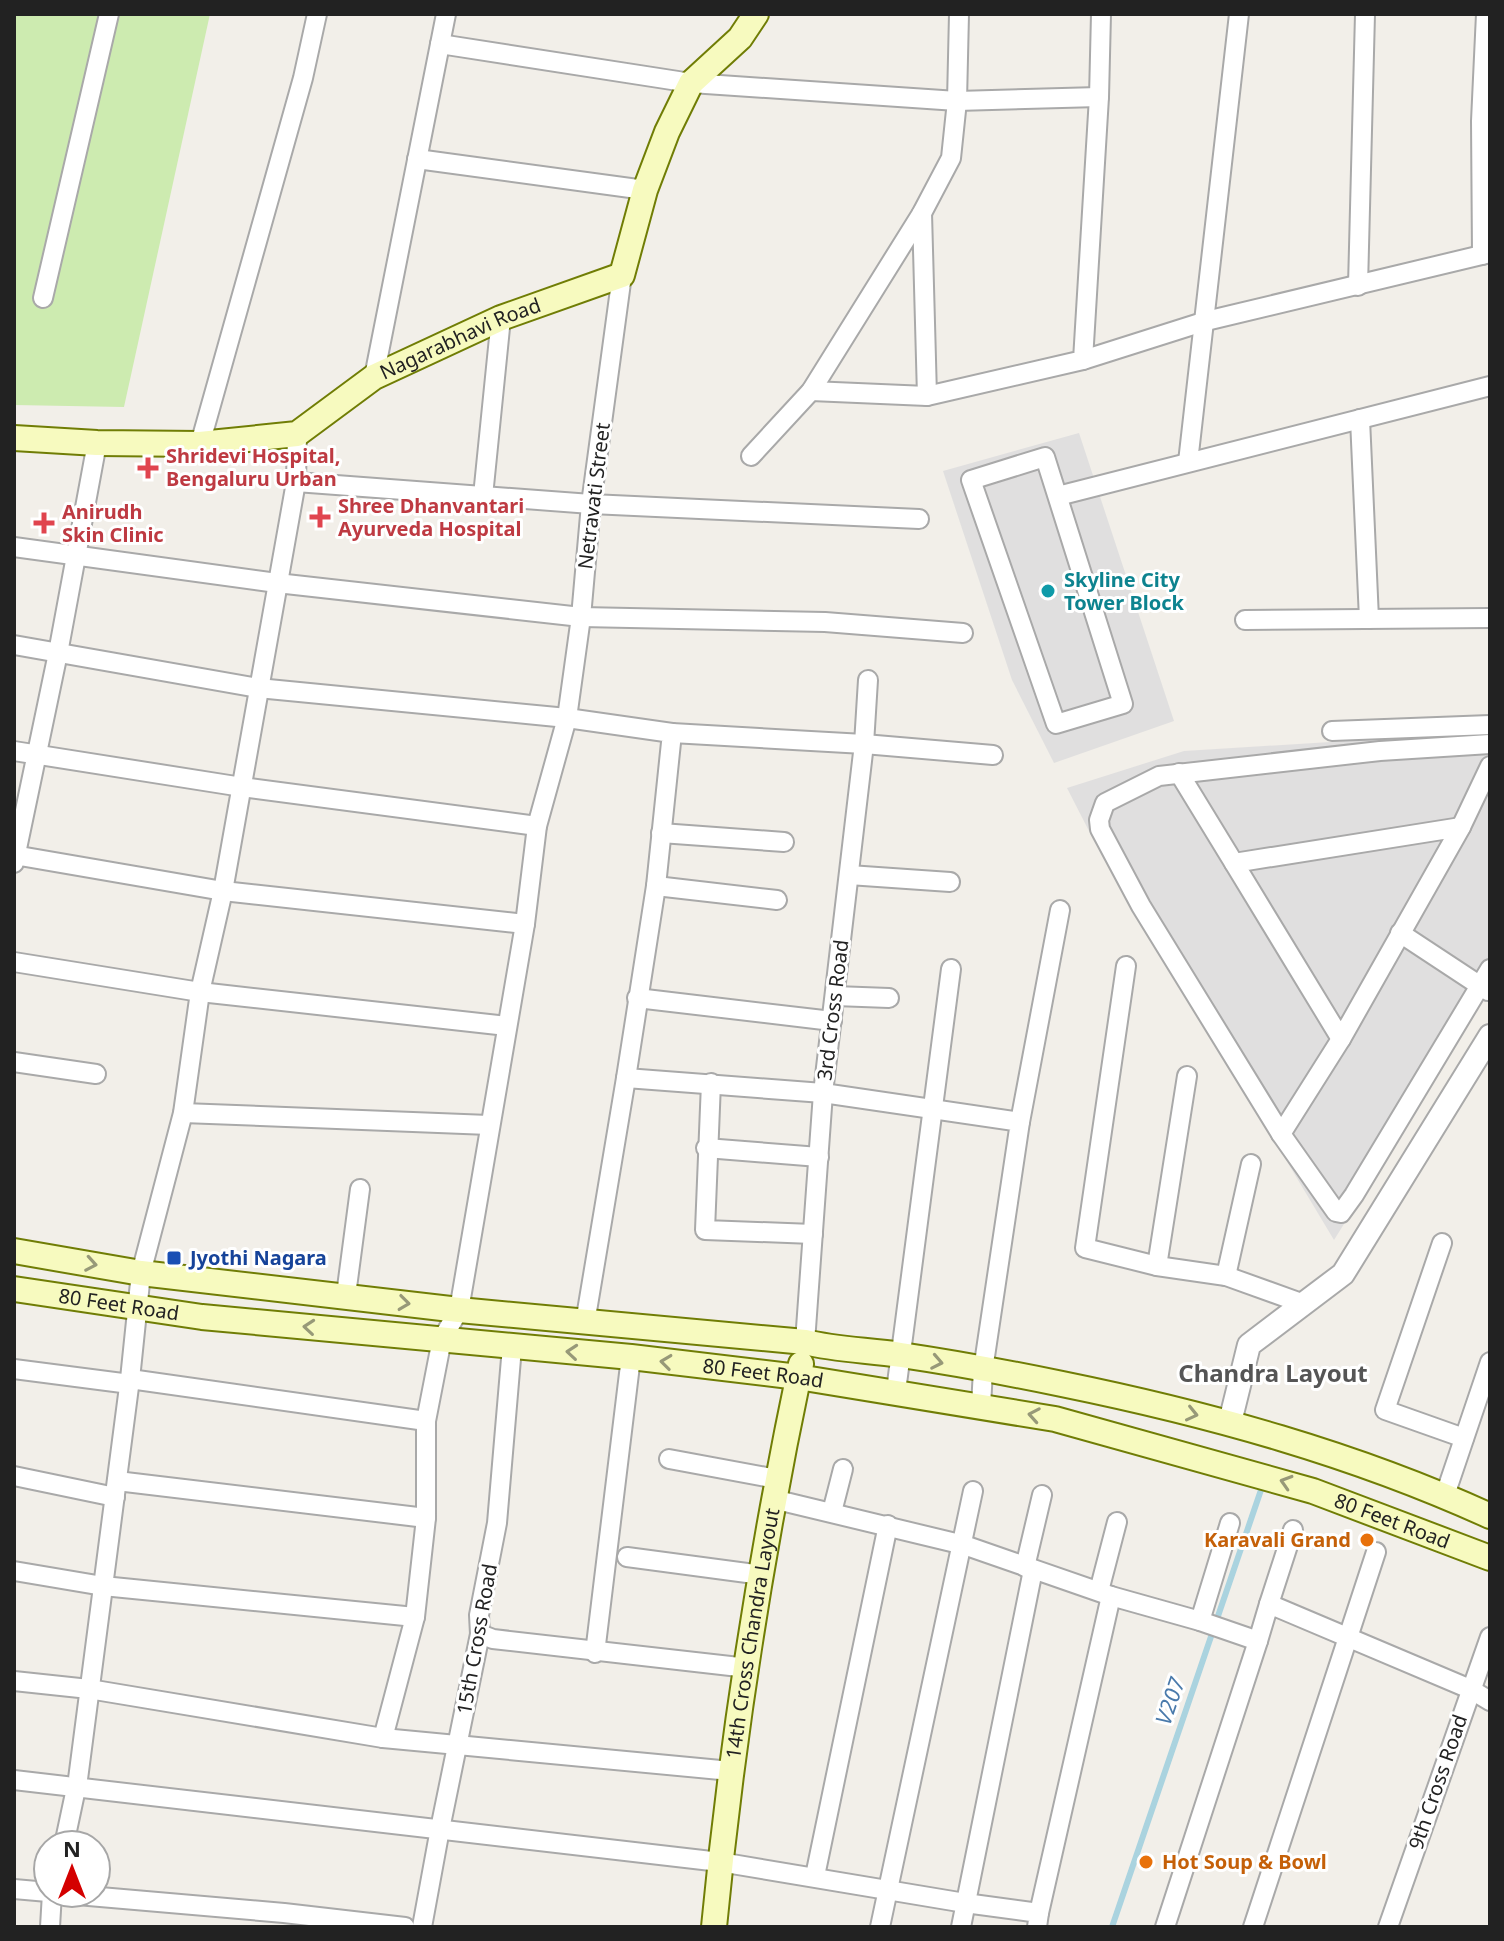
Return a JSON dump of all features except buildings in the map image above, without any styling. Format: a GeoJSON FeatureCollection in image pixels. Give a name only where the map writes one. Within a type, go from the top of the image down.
{"type":"FeatureCollection","features":[{"type":"Feature","properties":{"kind":"main road"},"geometry":{"type":"LineString","coordinates":[[622,275],[645,190],[667,132],[691,83],[740,38],[756,14]]}},
{"type":"Feature","properties":{"kind":"main road","name":"Nagarabhavi Road"},"geometry":{"type":"LineString","coordinates":[[297,434],[374,377],[501,318],[622,275]]}},
{"type":"Feature","properties":{"kind":"main road"},"geometry":{"type":"LineString","coordinates":[[14,438],[200,444],[297,434]]}},
{"type":"Feature","properties":{"kind":"main road","name":"80 Feet Road"},"geometry":{"type":"LineString","coordinates":[[14,1251],[141,1273],[459,1310],[805,1342],[900,1355],[1061,1384],[1230,1422],[1317,1449],[1445,1495],[1490,1516]]}},
{"type":"Feature","properties":{"kind":"main road","name":"80 Feet Road"},"geometry":{"type":"LineString","coordinates":[[14,1289],[202,1317],[631,1357],[798,1377],[1055,1419],[1251,1471],[1313,1491],[1490,1558]]}},
{"type":"Feature","properties":{"kind":"main road","name":"14th Cross Chandra Layout"},"geometry":{"type":"LineString","coordinates":[[714,1927],[731,1771],[775,1489],[805,1342]]}},
{"type":"Feature","properties":{"kind":"street"},"geometry":{"type":"LineString","coordinates":[[43,298],[109,14]]}},
{"type":"Feature","properties":{"kind":"street"},"geometry":{"type":"LineString","coordinates":[[200,444],[303,78],[317,14]]}},
{"type":"Feature","properties":{"kind":"street"},"geometry":{"type":"LineString","coordinates":[[374,377],[446,14]]}},
{"type":"Feature","properties":{"kind":"street"},"geometry":{"type":"LineString","coordinates":[[751,456],[811,391],[922,213],[951,158],[957,101],[959,14]]}},
{"type":"Feature","properties":{"kind":"street"},"geometry":{"type":"LineString","coordinates":[[1083,360],[1101,14]]}},
{"type":"Feature","properties":{"kind":"street"},"geometry":{"type":"LineString","coordinates":[[1188,462],[1239,14]]}},
{"type":"Feature","properties":{"kind":"street"},"geometry":{"type":"LineString","coordinates":[[1358,286],[1365,14]]}},
{"type":"Feature","properties":{"kind":"street"},"geometry":{"type":"LineString","coordinates":[[811,391],[927,396],[1083,360],[1206,321],[1486,254],[1481,121],[1486,14]]}},
{"type":"Feature","properties":{"kind":"street"},"geometry":{"type":"LineString","coordinates":[[440,44],[691,83],[957,101],[1099,97]]}},
{"type":"Feature","properties":{"kind":"street"},"geometry":{"type":"LineString","coordinates":[[417,159],[645,190]]}},
{"type":"Feature","properties":{"kind":"street"},"geometry":{"type":"LineString","coordinates":[[922,213],[927,396]]}},
{"type":"Feature","properties":{"kind":"street","name":"Netravati Street"},"geometry":{"type":"LineString","coordinates":[[459,1310],[525,924],[537,826],[567,718],[581,617],[591,504],[622,275]]}},
{"type":"Feature","properties":{"kind":"street"},"geometry":{"type":"LineString","coordinates":[[483,496],[501,318]]}},
{"type":"Feature","properties":{"kind":"street"},"geometry":{"type":"LineString","coordinates":[[1058,496],[1490,386]]}},
{"type":"Feature","properties":{"kind":"street"},"geometry":{"type":"LineString","coordinates":[[1360,419],[1369,619]]}},
{"type":"Feature","properties":{"kind":"street"},"geometry":{"type":"LineString","coordinates":[[68,1829],[77,1787],[130,1382],[141,1273],[183,1113],[200,992],[223,891],[296,482],[297,434]]}},
{"type":"Feature","properties":{"kind":"street"},"geometry":{"type":"LineString","coordinates":[[97,443],[58,653],[14,858],[223,891],[525,924]]}},
{"type":"Feature","properties":{"kind":"street"},"geometry":{"type":"LineString","coordinates":[[1045,457],[1058,496],[1123,704],[1056,724],[971,480],[1045,457]]}},
{"type":"Feature","properties":{"kind":"street"},"geometry":{"type":"LineString","coordinates":[[296,482],[591,504],[919,519]]}},
{"type":"Feature","properties":{"kind":"street"},"geometry":{"type":"LineString","coordinates":[[14,547],[277,583],[581,617],[825,622],[963,633]]}},
{"type":"Feature","properties":{"kind":"street"},"geometry":{"type":"LineString","coordinates":[[1245,620],[1490,618]]}},
{"type":"Feature","properties":{"kind":"street"},"geometry":{"type":"LineString","coordinates":[[14,645],[258,688],[567,718],[672,733],[993,755]]}},
{"type":"Feature","properties":{"kind":"street","name":"3rd Cross Road"},"geometry":{"type":"LineString","coordinates":[[805,1342],[823,1093],[864,744],[868,680]]}},
{"type":"Feature","properties":{"kind":"street"},"geometry":{"type":"LineString","coordinates":[[1332,731],[1490,725]]}},
{"type":"Feature","properties":{"kind":"street"},"geometry":{"type":"LineString","coordinates":[[585,1323],[656,886],[672,733]]}},
{"type":"Feature","properties":{"kind":"street"},"geometry":{"type":"LineString","coordinates":[[1400,933],[1487,983],[1341,1213],[1335,1211],[1281,1134],[1141,906],[1100,829],[1099,820],[1105,803],[1159,776],[1380,751],[1490,744]]}},
{"type":"Feature","properties":{"kind":"street"},"geometry":{"type":"LineString","coordinates":[[14,751],[242,787],[537,826]]}},
{"type":"Feature","properties":{"kind":"street"},"geometry":{"type":"LineString","coordinates":[[1281,1134],[1341,1039],[1461,827],[1490,766]]}},
{"type":"Feature","properties":{"kind":"street"},"geometry":{"type":"LineString","coordinates":[[1179,773],[1341,1039]]}},
{"type":"Feature","properties":{"kind":"street"},"geometry":{"type":"LineString","coordinates":[[1234,863],[1461,827]]}},
{"type":"Feature","properties":{"kind":"street"},"geometry":{"type":"LineString","coordinates":[[661,833],[784,842]]}},
{"type":"Feature","properties":{"kind":"street"},"geometry":{"type":"LineString","coordinates":[[849,875],[950,882]]}},
{"type":"Feature","properties":{"kind":"street"},"geometry":{"type":"LineString","coordinates":[[656,886],[777,900]]}},
{"type":"Feature","properties":{"kind":"street"},"geometry":{"type":"LineString","coordinates":[[981,1406],[983,1370],[1020,1122],[1060,910]]}},
{"type":"Feature","properties":{"kind":"street"},"geometry":{"type":"LineString","coordinates":[[14,962],[200,992],[507,1026]]}},
{"type":"Feature","properties":{"kind":"street"},"geometry":{"type":"LineString","coordinates":[[1126,966],[1085,1248],[1157,1266],[1226,1276],[1304,1304]]}},
{"type":"Feature","properties":{"kind":"street"},"geometry":{"type":"LineString","coordinates":[[896,1391],[951,969]]}},
{"type":"Feature","properties":{"kind":"street"},"geometry":{"type":"LineString","coordinates":[[835,996],[889,998]]}},
{"type":"Feature","properties":{"kind":"street"},"geometry":{"type":"LineString","coordinates":[[637,998],[832,1021]]}},
{"type":"Feature","properties":{"kind":"street"},"geometry":{"type":"LineString","coordinates":[[1230,1422],[1249,1345],[1343,1274],[1490,1036]]}},
{"type":"Feature","properties":{"kind":"street"},"geometry":{"type":"LineString","coordinates":[[14,1062],[96,1074]]}},
{"type":"Feature","properties":{"kind":"street"},"geometry":{"type":"LineString","coordinates":[[1157,1266],[1187,1076]]}},
{"type":"Feature","properties":{"kind":"street"},"geometry":{"type":"LineString","coordinates":[[626,1078],[823,1093],[1020,1122]]}},
{"type":"Feature","properties":{"kind":"street"},"geometry":{"type":"LineString","coordinates":[[711,1083],[705,1230],[813,1234]]}},
{"type":"Feature","properties":{"kind":"street"},"geometry":{"type":"LineString","coordinates":[[183,1113],[489,1125]]}},
{"type":"Feature","properties":{"kind":"street"},"geometry":{"type":"LineString","coordinates":[[706,1148],[819,1157]]}},
{"type":"Feature","properties":{"kind":"street"},"geometry":{"type":"LineString","coordinates":[[1226,1276],[1251,1164]]}},
{"type":"Feature","properties":{"kind":"street"},"geometry":{"type":"LineString","coordinates":[[346,1295],[360,1189]]}},
{"type":"Feature","properties":{"kind":"street"},"geometry":{"type":"LineString","coordinates":[[1442,1243],[1385,1410],[1464,1438]]}},
{"type":"Feature","properties":{"kind":"street"},"geometry":{"type":"LineString","coordinates":[[383,1738],[415,1617],[426,1518],[426,1421],[442,1339],[459,1310]]}},
{"type":"Feature","properties":{"kind":"street","name":"15th Cross Road"},"geometry":{"type":"LineString","coordinates":[[422,1927],[480,1634],[479,1615],[497,1523],[512,1347]]}},
{"type":"Feature","properties":{"kind":"street"},"geometry":{"type":"LineString","coordinates":[[595,1653],[631,1357]]}},
{"type":"Feature","properties":{"kind":"street"},"geometry":{"type":"LineString","coordinates":[[1445,1495],[1490,1362]]}},
{"type":"Feature","properties":{"kind":"street"},"geometry":{"type":"LineString","coordinates":[[14,1369],[426,1421]]}},
{"type":"Feature","properties":{"kind":"street"},"geometry":{"type":"LineString","coordinates":[[669,1459],[775,1489],[832,1512],[964,1545],[1258,1641]]}},
{"type":"Feature","properties":{"kind":"street"},"geometry":{"type":"LineString","coordinates":[[832,1512],[843,1469]]}},
{"type":"Feature","properties":{"kind":"street"},"geometry":{"type":"LineString","coordinates":[[14,1476],[116,1489],[426,1518]]}},
{"type":"Feature","properties":{"kind":"street"},"geometry":{"type":"LineString","coordinates":[[880,1927],[886,1888],[964,1545],[973,1491]]}},
{"type":"Feature","properties":{"kind":"street"},"geometry":{"type":"LineString","coordinates":[[961,1927],[1042,1495]]}},
{"type":"Feature","properties":{"kind":"street"},"geometry":{"type":"LineString","coordinates":[[14,1780],[720,1862],[886,1888],[1038,1920],[1117,1522]]}},
{"type":"Feature","properties":{"kind":"street"},"geometry":{"type":"LineString","coordinates":[[1208,1623],[1230,1523]]}},
{"type":"Feature","properties":{"kind":"street"},"geometry":{"type":"LineString","coordinates":[[815,1876],[888,1525]]}},
{"type":"Feature","properties":{"kind":"street"},"geometry":{"type":"LineString","coordinates":[[1165,1927],[1293,1530]]}},
{"type":"Feature","properties":{"kind":"street"},"geometry":{"type":"LineString","coordinates":[[1253,1927],[1376,1552]]}},
{"type":"Feature","properties":{"kind":"street"},"geometry":{"type":"LineString","coordinates":[[627,1557],[762,1575]]}},
{"type":"Feature","properties":{"kind":"street"},"geometry":{"type":"LineString","coordinates":[[14,1571],[103,1586],[415,1617]]}},
{"type":"Feature","properties":{"kind":"street"},"geometry":{"type":"LineString","coordinates":[[1269,1604],[1470,1689],[1490,1701]]}},
{"type":"Feature","properties":{"kind":"street"},"geometry":{"type":"LineString","coordinates":[[480,1634],[493,1639],[595,1653],[748,1668]]}},
{"type":"Feature","properties":{"kind":"street","name":"9th Cross Road"},"geometry":{"type":"LineString","coordinates":[[1388,1927],[1490,1637]]}},
{"type":"Feature","properties":{"kind":"street"},"geometry":{"type":"LineString","coordinates":[[14,1681],[89,1689],[383,1738],[731,1771]]}},
{"type":"Feature","properties":{"kind":"street"},"geometry":{"type":"LineString","coordinates":[[112,1900],[284,1920],[405,1927]]}},
{"type":"Feature","properties":{"kind":"shaded area","name":"Skyline City Tower Block"},"geometry":{"type":"Polygon","coordinates":[[[1079,433],[1174,721],[1054,763],[1012,680],[943,471],[1079,433]]]}},
{"type":"Feature","properties":{"kind":"shaded area"},"geometry":{"type":"Polygon","coordinates":[[[1490,732],[1490,990],[1334,1240],[1089,831],[1067,788],[1184,751],[1490,732]]]}},
{"type":"Feature","properties":{"kind":"green space"},"geometry":{"type":"Polygon","coordinates":[[[14,14],[210,14],[124,407],[14,405],[14,14]]]}},
{"type":"Feature","properties":{"kind":"waterway","name":"V207"},"geometry":{"type":"LineString","coordinates":[[1112,1927],[1262,1487]]}},
{"type":"Feature","properties":{"kind":"place","name":"Shridevi Hospital, Bengaluru Urban"},"geometry":{"type":"Point","coordinates":[148,468]}},
{"type":"Feature","properties":{"kind":"place","name":"Shree Dhanvantari Ayurveda Hospital"},"geometry":{"type":"Point","coordinates":[320,517]}},
{"type":"Feature","properties":{"kind":"place","name":"Anirudh Skin Clinic"},"geometry":{"type":"Point","coordinates":[44,523]}},
{"type":"Feature","properties":{"kind":"place","name":"Skyline City Tower Block"},"geometry":{"type":"Point","coordinates":[1048,591]}},
{"type":"Feature","properties":{"kind":"place","name":"Jyothi Nagara"},"geometry":{"type":"Point","coordinates":[174,1258]}},
{"type":"Feature","properties":{"kind":"place","name":"Karavali Grand"},"geometry":{"type":"Point","coordinates":[1367,1540]}},
{"type":"Feature","properties":{"kind":"place","name":"Hot Soup & Bowl"},"geometry":{"type":"Point","coordinates":[1146,1862]}},
{"type":"Feature","properties":{"kind":"district","name":"Chandra Layout"},"geometry":{"type":"Point","coordinates":[1273,1374]}}]}
